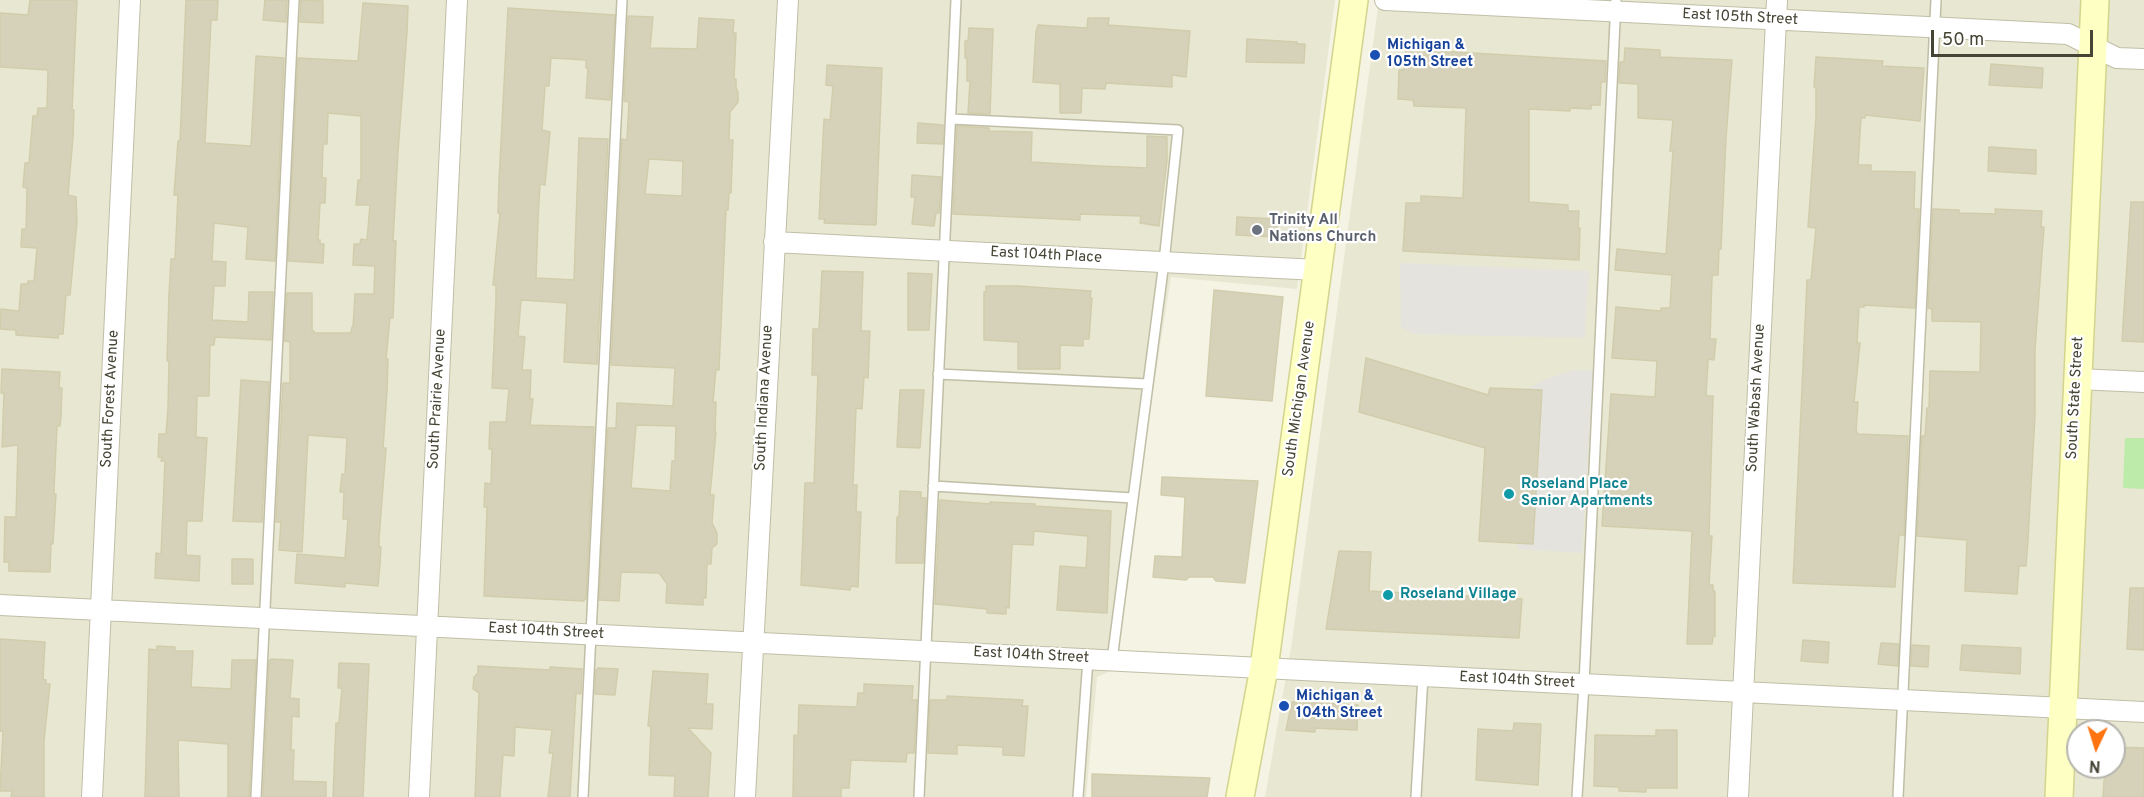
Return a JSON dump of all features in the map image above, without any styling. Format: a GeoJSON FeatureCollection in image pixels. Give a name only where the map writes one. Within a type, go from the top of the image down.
{"type":"FeatureCollection","features":[{"type":"Feature","properties":{"kind":"main road","name":"South Michigan Avenue"},"geometry":{"type":"LineString","coordinates":[[1240,797],[1264,668],[1354,0]]}},
{"type":"Feature","properties":{"kind":"main road","name":"South State Street"},"geometry":{"type":"LineString","coordinates":[[2059,797],[2096,0]]}},
{"type":"Feature","properties":{"kind":"street","name":"South Forest Avenue"},"geometry":{"type":"LineString","coordinates":[[92,797],[130,0]]}},
{"type":"Feature","properties":{"kind":"street","name":"South Prairie Avenue"},"geometry":{"type":"LineString","coordinates":[[419,797],[457,0]]}},
{"type":"Feature","properties":{"kind":"street","name":"South Indiana Avenue"},"geometry":{"type":"LineString","coordinates":[[745,797],[788,0]]}},
{"type":"Feature","properties":{"kind":"street","name":"East 105th Street"},"geometry":{"type":"LineString","coordinates":[[1385,0],[1776,10],[1934,27],[2068,34],[2117,58],[2144,59]]}},
{"type":"Feature","properties":{"kind":"street","name":"South Wabash Avenue"},"geometry":{"type":"LineString","coordinates":[[1738,797],[1776,10]]}},
{"type":"Feature","properties":{"kind":"street","name":"East 104th Place"},"geometry":{"type":"LineString","coordinates":[[774,242],[1317,270]]}},
{"type":"Feature","properties":{"kind":"street"},"geometry":{"type":"LineString","coordinates":[[2077,379],[2144,382]]}},
{"type":"Feature","properties":{"kind":"street","name":"East 104th Street"},"geometry":{"type":"LineString","coordinates":[[0,605],[2144,712]]}},
{"type":"Feature","properties":{"kind":"lane"},"geometry":{"type":"LineString","coordinates":[[256,797],[294,0]]}},
{"type":"Feature","properties":{"kind":"lane"},"geometry":{"type":"LineString","coordinates":[[583,797],[622,0]]}},
{"type":"Feature","properties":{"kind":"lane"},"geometry":{"type":"LineString","coordinates":[[919,797],[956,0]]}},
{"type":"Feature","properties":{"kind":"lane"},"geometry":{"type":"LineString","coordinates":[[1898,797],[1936,0]]}},
{"type":"Feature","properties":{"kind":"lane"},"geometry":{"type":"LineString","coordinates":[[1577,797],[1615,6]]}},
{"type":"Feature","properties":{"kind":"lane"},"geometry":{"type":"LineString","coordinates":[[951,119],[1179,130],[1112,660]]}},
{"type":"Feature","properties":{"kind":"lane"},"geometry":{"type":"LineString","coordinates":[[938,374],[1148,384]]}},
{"type":"Feature","properties":{"kind":"lane"},"geometry":{"type":"LineString","coordinates":[[933,486],[1133,498]]}},
{"type":"Feature","properties":{"kind":"lane"},"geometry":{"type":"LineString","coordinates":[[1078,797],[1088,659]]}},
{"type":"Feature","properties":{"kind":"lane"},"geometry":{"type":"LineString","coordinates":[[1416,797],[1423,676]]}},
{"type":"Feature","properties":{"kind":"shaded area"},"geometry":{"type":"Polygon","coordinates":[[[0,0],[1335,0],[1297,289],[1171,277],[1108,672],[1097,677],[1086,797],[0,797],[0,0]]]}},
{"type":"Feature","properties":{"kind":"shaded area"},"geometry":{"type":"Polygon","coordinates":[[[1379,0],[2144,0],[2144,797],[1265,797],[1292,642],[1379,0]]]}},
{"type":"Feature","properties":{"kind":"shaded area"},"geometry":{"type":"Polygon","coordinates":[[[1400,263],[1589,271],[1585,338],[1413,334],[1401,327],[1400,263]]]}},
{"type":"Feature","properties":{"kind":"shaded area"},"geometry":{"type":"Polygon","coordinates":[[[1573,370],[1593,370],[1582,553],[1517,549],[1526,390],[1543,380],[1573,370]]]}},
{"type":"Feature","properties":{"kind":"green space"},"geometry":{"type":"Polygon","coordinates":[[[2125,438],[2144,438],[2144,489],[2123,488],[2125,438]]]}},
{"type":"Feature","properties":{"kind":"building"},"geometry":{"type":"Polygon","coordinates":[[[30,0],[77,0],[73,137],[68,195],[76,197],[77,222],[70,295],[66,295],[63,334],[59,334],[58,338],[16,335],[16,330],[0,329],[1,309],[19,311],[21,284],[34,281],[37,248],[21,247],[22,229],[26,229],[27,188],[23,187],[25,163],[29,163],[33,116],[37,116],[38,108],[47,108],[48,70],[0,67],[0,13],[28,15],[30,0]]]}},
{"type":"Feature","properties":{"kind":"building"},"geometry":{"type":"Polygon","coordinates":[[[186,0],[218,0],[217,20],[211,20],[205,143],[251,146],[256,56],[284,58],[275,261],[246,259],[248,227],[214,223],[212,261],[226,262],[225,286],[214,286],[212,320],[248,322],[249,292],[273,292],[271,340],[215,337],[214,345],[210,345],[209,396],[197,396],[196,437],[207,438],[202,521],[187,521],[186,555],[200,556],[199,581],[155,578],[156,553],[161,554],[165,461],[161,461],[162,457],[158,457],[159,434],[166,434],[168,408],[169,294],[171,259],[175,259],[178,195],[174,195],[178,141],[180,141],[186,0]]]}},
{"type":"Feature","properties":{"kind":"building"},"geometry":{"type":"Polygon","coordinates":[[[265,0],[287,0],[286,22],[263,20],[265,0]]]}},
{"type":"Feature","properties":{"kind":"building"},"geometry":{"type":"Polygon","coordinates":[[[301,0],[323,1],[323,23],[300,22],[301,0]]]}},
{"type":"Feature","properties":{"kind":"building"},"geometry":{"type":"Polygon","coordinates":[[[363,3],[408,6],[393,241],[396,241],[393,318],[390,318],[386,359],[388,359],[387,391],[383,448],[386,448],[378,586],[345,583],[345,587],[295,583],[297,554],[345,558],[348,519],[343,519],[344,492],[340,492],[342,474],[345,474],[347,438],[308,435],[302,552],[279,550],[281,522],[276,522],[283,383],[290,383],[290,342],[284,341],[287,293],[312,293],[312,331],[314,333],[351,333],[355,294],[374,294],[375,266],[353,265],[354,244],[360,244],[361,239],[367,240],[370,205],[356,205],[358,180],[361,180],[361,116],[328,113],[327,144],[323,144],[322,178],[326,178],[325,203],[320,203],[318,240],[320,244],[324,244],[323,263],[288,261],[298,58],[358,61],[363,3]]]}},
{"type":"Feature","properties":{"kind":"building"},"geometry":{"type":"Polygon","coordinates":[[[508,8],[615,15],[610,100],[586,98],[588,68],[586,68],[586,60],[551,58],[549,86],[545,86],[542,130],[550,132],[545,185],[540,184],[536,278],[574,280],[579,138],[608,139],[597,364],[564,362],[567,303],[521,300],[518,336],[525,337],[522,370],[531,370],[530,399],[533,399],[530,425],[594,427],[586,599],[584,601],[484,596],[487,507],[484,507],[485,483],[491,484],[490,422],[506,422],[509,389],[492,388],[496,299],[496,285],[493,285],[500,213],[498,213],[499,181],[508,8]]]}},
{"type":"Feature","properties":{"kind":"building"},"geometry":{"type":"Polygon","coordinates":[[[628,16],[653,17],[650,48],[697,49],[699,18],[734,20],[733,33],[736,33],[734,79],[736,79],[738,102],[730,112],[729,140],[733,140],[731,193],[729,193],[728,210],[726,210],[719,370],[716,369],[713,402],[716,402],[716,432],[710,495],[714,495],[712,523],[717,533],[717,544],[712,548],[711,564],[707,564],[706,598],[703,598],[703,605],[666,603],[667,584],[659,573],[621,572],[619,601],[599,600],[608,428],[616,428],[617,403],[673,406],[675,368],[611,365],[622,139],[627,140],[629,102],[624,101],[628,16]],[[649,159],[645,194],[682,196],[683,161],[649,159]],[[636,425],[631,488],[670,491],[672,461],[675,461],[676,426],[636,425]]]}},
{"type":"Feature","properties":{"kind":"building"},"geometry":{"type":"Polygon","coordinates":[[[1088,18],[1109,18],[1108,25],[1190,31],[1186,77],[1172,75],[1172,87],[1106,83],[1105,89],[1082,88],[1081,113],[1060,113],[1060,84],[1033,82],[1038,25],[1087,28],[1088,18]]]}},
{"type":"Feature","properties":{"kind":"building"},"geometry":{"type":"Polygon","coordinates":[[[969,28],[993,29],[990,114],[968,113],[970,81],[967,81],[965,41],[968,41],[969,28]]]}},
{"type":"Feature","properties":{"kind":"building"},"geometry":{"type":"Polygon","coordinates":[[[1247,39],[1305,44],[1304,63],[1246,62],[1247,39]]]}},
{"type":"Feature","properties":{"kind":"building"},"geometry":{"type":"Polygon","coordinates":[[[1625,48],[1660,50],[1660,57],[1732,60],[1721,249],[1719,249],[1718,275],[1712,277],[1710,339],[1716,339],[1714,360],[1709,359],[1708,361],[1706,396],[1713,396],[1709,536],[1712,536],[1709,585],[1713,585],[1713,591],[1715,591],[1715,636],[1712,644],[1687,644],[1692,531],[1602,526],[1611,394],[1655,397],[1657,361],[1612,358],[1616,307],[1661,311],[1661,308],[1670,308],[1672,275],[1615,270],[1617,249],[1666,254],[1673,151],[1670,151],[1673,120],[1638,118],[1638,84],[1619,83],[1620,62],[1624,62],[1625,48]]]}},
{"type":"Feature","properties":{"kind":"building"},"geometry":{"type":"Polygon","coordinates":[[[1406,49],[1606,61],[1605,82],[1601,82],[1600,105],[1591,105],[1591,109],[1570,108],[1570,111],[1529,109],[1529,202],[1568,205],[1568,211],[1579,211],[1579,260],[1403,251],[1406,203],[1421,203],[1421,196],[1463,198],[1466,108],[1414,106],[1413,100],[1398,99],[1399,70],[1404,70],[1406,49]]]}},
{"type":"Feature","properties":{"kind":"building"},"geometry":{"type":"Polygon","coordinates":[[[1816,57],[1883,61],[1882,66],[1924,68],[1920,121],[1865,115],[1865,118],[1861,118],[1858,165],[1871,165],[1871,171],[1915,172],[1914,209],[1919,209],[1915,308],[1864,305],[1864,307],[1859,307],[1857,343],[1860,343],[1854,402],[1858,402],[1856,431],[1858,434],[1908,436],[1904,535],[1899,535],[1895,587],[1793,583],[1807,280],[1811,280],[1816,228],[1808,227],[1816,117],[1816,87],[1814,87],[1816,57]]]}},
{"type":"Feature","properties":{"kind":"building"},"geometry":{"type":"Polygon","coordinates":[[[1991,64],[2043,68],[2042,88],[1989,85],[1991,64]]]}},
{"type":"Feature","properties":{"kind":"building"},"geometry":{"type":"Polygon","coordinates":[[[827,65],[882,68],[876,225],[824,223],[825,219],[819,219],[824,119],[830,120],[833,86],[826,85],[827,65]]]}},
{"type":"Feature","properties":{"kind":"building"},"geometry":{"type":"Polygon","coordinates":[[[918,123],[943,125],[943,144],[917,143],[918,123]]]}},
{"type":"Feature","properties":{"kind":"building"},"geometry":{"type":"Polygon","coordinates":[[[957,126],[989,128],[989,131],[1032,132],[1031,162],[1098,166],[1147,168],[1147,136],[1167,137],[1167,160],[1159,226],[1140,223],[1141,216],[1080,214],[1080,220],[953,214],[957,126]]]}},
{"type":"Feature","properties":{"kind":"building"},"geometry":{"type":"Polygon","coordinates":[[[1989,147],[2036,150],[2036,174],[1988,171],[1989,147]]]}},
{"type":"Feature","properties":{"kind":"building"},"geometry":{"type":"Polygon","coordinates":[[[912,175],[941,177],[939,213],[936,213],[934,226],[912,224],[915,197],[911,197],[912,175]]]}},
{"type":"Feature","properties":{"kind":"building"},"geometry":{"type":"Polygon","coordinates":[[[2131,202],[2144,202],[2144,342],[2122,341],[2131,202]]]}},
{"type":"Feature","properties":{"kind":"building"},"geometry":{"type":"Polygon","coordinates":[[[1933,209],[1959,210],[1959,213],[1996,214],[1995,209],[2042,211],[2041,227],[2044,227],[2035,349],[2035,415],[2028,540],[2026,566],[2019,566],[2017,594],[1965,591],[1967,540],[1917,536],[1922,436],[1925,436],[1927,408],[1929,408],[1930,371],[1980,372],[1981,322],[1932,321],[1932,309],[1928,308],[1933,209]]]}},
{"type":"Feature","properties":{"kind":"building"},"geometry":{"type":"Polygon","coordinates":[[[1237,217],[1277,219],[1277,237],[1236,235],[1237,217]]]}},
{"type":"Feature","properties":{"kind":"building"},"geometry":{"type":"Polygon","coordinates":[[[822,271],[863,272],[861,331],[870,331],[868,378],[864,377],[862,409],[856,408],[853,485],[857,485],[856,512],[861,512],[858,587],[851,586],[850,590],[801,585],[805,483],[814,483],[818,375],[812,375],[813,329],[819,329],[822,271]]]}},
{"type":"Feature","properties":{"kind":"building"},"geometry":{"type":"Polygon","coordinates":[[[908,273],[932,274],[929,330],[908,330],[908,273]]]}},
{"type":"Feature","properties":{"kind":"building"},"geometry":{"type":"Polygon","coordinates":[[[986,286],[1091,291],[1089,339],[1083,339],[1083,346],[1060,345],[1060,369],[1018,369],[1018,342],[984,340],[986,286]]]}},
{"type":"Feature","properties":{"kind":"building"},"geometry":{"type":"Polygon","coordinates":[[[1214,290],[1283,297],[1272,401],[1206,396],[1214,290]]]}},
{"type":"Feature","properties":{"kind":"building","name":"Roseland Place Senior Apartments"},"geometry":{"type":"Polygon","coordinates":[[[1366,358],[1488,395],[1490,388],[1542,390],[1533,544],[1479,541],[1485,448],[1359,412],[1366,358]]]}},
{"type":"Feature","properties":{"kind":"building"},"geometry":{"type":"Polygon","coordinates":[[[2,369],[60,372],[61,416],[60,426],[57,426],[54,489],[54,494],[56,494],[50,572],[9,571],[9,562],[4,562],[5,517],[16,517],[18,445],[2,447],[4,393],[1,393],[2,369]]]}},
{"type":"Feature","properties":{"kind":"building"},"geometry":{"type":"Polygon","coordinates":[[[241,380],[269,382],[262,522],[233,521],[241,380]]]}},
{"type":"Feature","properties":{"kind":"building"},"geometry":{"type":"Polygon","coordinates":[[[900,390],[924,390],[920,448],[897,447],[900,390]]]}},
{"type":"Feature","properties":{"kind":"building"},"geometry":{"type":"Polygon","coordinates":[[[1162,477],[1258,481],[1245,583],[1216,581],[1213,577],[1189,577],[1186,580],[1153,577],[1155,556],[1182,557],[1185,497],[1161,495],[1162,477]]]}},
{"type":"Feature","properties":{"kind":"building"},"geometry":{"type":"Polygon","coordinates":[[[900,491],[921,492],[921,498],[926,498],[923,563],[896,563],[900,491]]]}},
{"type":"Feature","properties":{"kind":"building"},"geometry":{"type":"Polygon","coordinates":[[[940,500],[990,504],[990,502],[1035,504],[1035,506],[1111,511],[1107,613],[1057,610],[1060,566],[1086,568],[1088,536],[1034,531],[1033,545],[1012,544],[1009,608],[1006,607],[1006,614],[987,613],[987,609],[935,604],[940,500]]]}},
{"type":"Feature","properties":{"kind":"building","name":"Roseland Village"},"geometry":{"type":"Polygon","coordinates":[[[1339,551],[1371,552],[1369,591],[1522,599],[1519,638],[1326,629],[1339,551]]]}},
{"type":"Feature","properties":{"kind":"building"},"geometry":{"type":"Polygon","coordinates":[[[232,559],[253,559],[253,584],[232,584],[232,559]]]}},
{"type":"Feature","properties":{"kind":"building"},"geometry":{"type":"Polygon","coordinates":[[[2130,588],[2144,588],[2144,650],[2127,649],[2130,588]]]}},
{"type":"Feature","properties":{"kind":"building"},"geometry":{"type":"Polygon","coordinates":[[[0,639],[45,642],[43,679],[46,680],[46,684],[50,684],[44,741],[44,797],[11,797],[12,791],[0,791],[3,731],[0,731],[0,639]]]}},
{"type":"Feature","properties":{"kind":"building"},"geometry":{"type":"Polygon","coordinates":[[[1803,640],[1829,642],[1828,663],[1801,661],[1803,640]]]}},
{"type":"Feature","properties":{"kind":"building"},"geometry":{"type":"Polygon","coordinates":[[[1881,643],[1899,644],[1898,666],[1878,664],[1881,643]]]}},
{"type":"Feature","properties":{"kind":"building"},"geometry":{"type":"Polygon","coordinates":[[[1912,645],[1929,646],[1928,667],[1911,666],[1912,645]]]}},
{"type":"Feature","properties":{"kind":"building"},"geometry":{"type":"Polygon","coordinates":[[[1962,645],[2021,648],[2020,674],[1960,670],[1962,645]]]}},
{"type":"Feature","properties":{"kind":"building"},"geometry":{"type":"Polygon","coordinates":[[[157,646],[175,647],[175,651],[193,651],[191,687],[231,689],[232,660],[256,660],[249,797],[228,797],[228,744],[178,740],[179,797],[145,797],[149,649],[157,650],[157,646]]]}},
{"type":"Feature","properties":{"kind":"building"},"geometry":{"type":"Polygon","coordinates":[[[271,659],[293,660],[290,698],[299,699],[299,717],[292,716],[293,781],[326,782],[326,797],[263,797],[269,661],[271,659]]]}},
{"type":"Feature","properties":{"kind":"building"},"geometry":{"type":"Polygon","coordinates":[[[339,663],[369,664],[363,797],[333,797],[336,723],[339,723],[342,688],[338,688],[339,663]]]}},
{"type":"Feature","properties":{"kind":"building"},"geometry":{"type":"Polygon","coordinates":[[[478,666],[550,670],[550,667],[582,669],[581,694],[576,693],[570,797],[548,797],[553,753],[549,753],[552,730],[515,727],[514,756],[503,755],[500,797],[475,797],[479,693],[473,689],[478,666]]]}},
{"type":"Feature","properties":{"kind":"building"},"geometry":{"type":"Polygon","coordinates":[[[598,668],[618,669],[615,695],[595,694],[598,668]]]}},
{"type":"Feature","properties":{"kind":"building"},"geometry":{"type":"Polygon","coordinates":[[[653,671],[708,674],[706,704],[713,704],[712,729],[688,728],[711,753],[708,797],[674,797],[675,776],[649,775],[651,726],[648,726],[653,671]]]}},
{"type":"Feature","properties":{"kind":"building"},"geometry":{"type":"Polygon","coordinates":[[[864,684],[913,686],[912,700],[917,700],[914,753],[907,753],[906,762],[851,760],[849,788],[841,788],[841,797],[793,797],[794,735],[798,736],[799,705],[857,707],[858,693],[864,693],[864,684]]]}},
{"type":"Feature","properties":{"kind":"building"},"geometry":{"type":"Polygon","coordinates":[[[947,696],[1023,700],[1022,706],[1028,706],[1024,756],[1003,755],[1003,747],[957,745],[957,754],[928,753],[930,700],[947,700],[947,696]]]}},
{"type":"Feature","properties":{"kind":"building"},"geometry":{"type":"Polygon","coordinates":[[[1292,702],[1358,705],[1357,730],[1315,728],[1315,732],[1286,730],[1292,702]]]}},
{"type":"Feature","properties":{"kind":"building"},"geometry":{"type":"Polygon","coordinates":[[[1514,723],[1541,724],[1538,785],[1476,780],[1478,729],[1513,731],[1514,723]]]}},
{"type":"Feature","properties":{"kind":"building"},"geometry":{"type":"Polygon","coordinates":[[[1656,730],[1677,730],[1677,788],[1646,788],[1646,792],[1619,791],[1619,787],[1594,786],[1595,735],[1656,736],[1656,730]]]}},
{"type":"Feature","properties":{"kind":"building"},"geometry":{"type":"Polygon","coordinates":[[[2126,747],[2144,748],[2144,797],[2103,797],[2104,779],[2126,779],[2126,747]]]}},
{"type":"Feature","properties":{"kind":"building"},"geometry":{"type":"Polygon","coordinates":[[[1092,774],[1210,778],[1207,797],[1092,797],[1092,774]]]}},
{"type":"Feature","properties":{"kind":"place","name":"Michigan & 105th Street"},"geometry":{"type":"Point","coordinates":[1375,55]}},
{"type":"Feature","properties":{"kind":"place","name":"Trinity All Nations Church"},"geometry":{"type":"Point","coordinates":[1257,230]}},
{"type":"Feature","properties":{"kind":"place","name":"Roseland Place Senior Apartments"},"geometry":{"type":"Point","coordinates":[1509,494]}},
{"type":"Feature","properties":{"kind":"place","name":"Roseland Village"},"geometry":{"type":"Point","coordinates":[1388,595]}},
{"type":"Feature","properties":{"kind":"place","name":"Michigan & 104th Street"},"geometry":{"type":"Point","coordinates":[1284,706]}}]}
